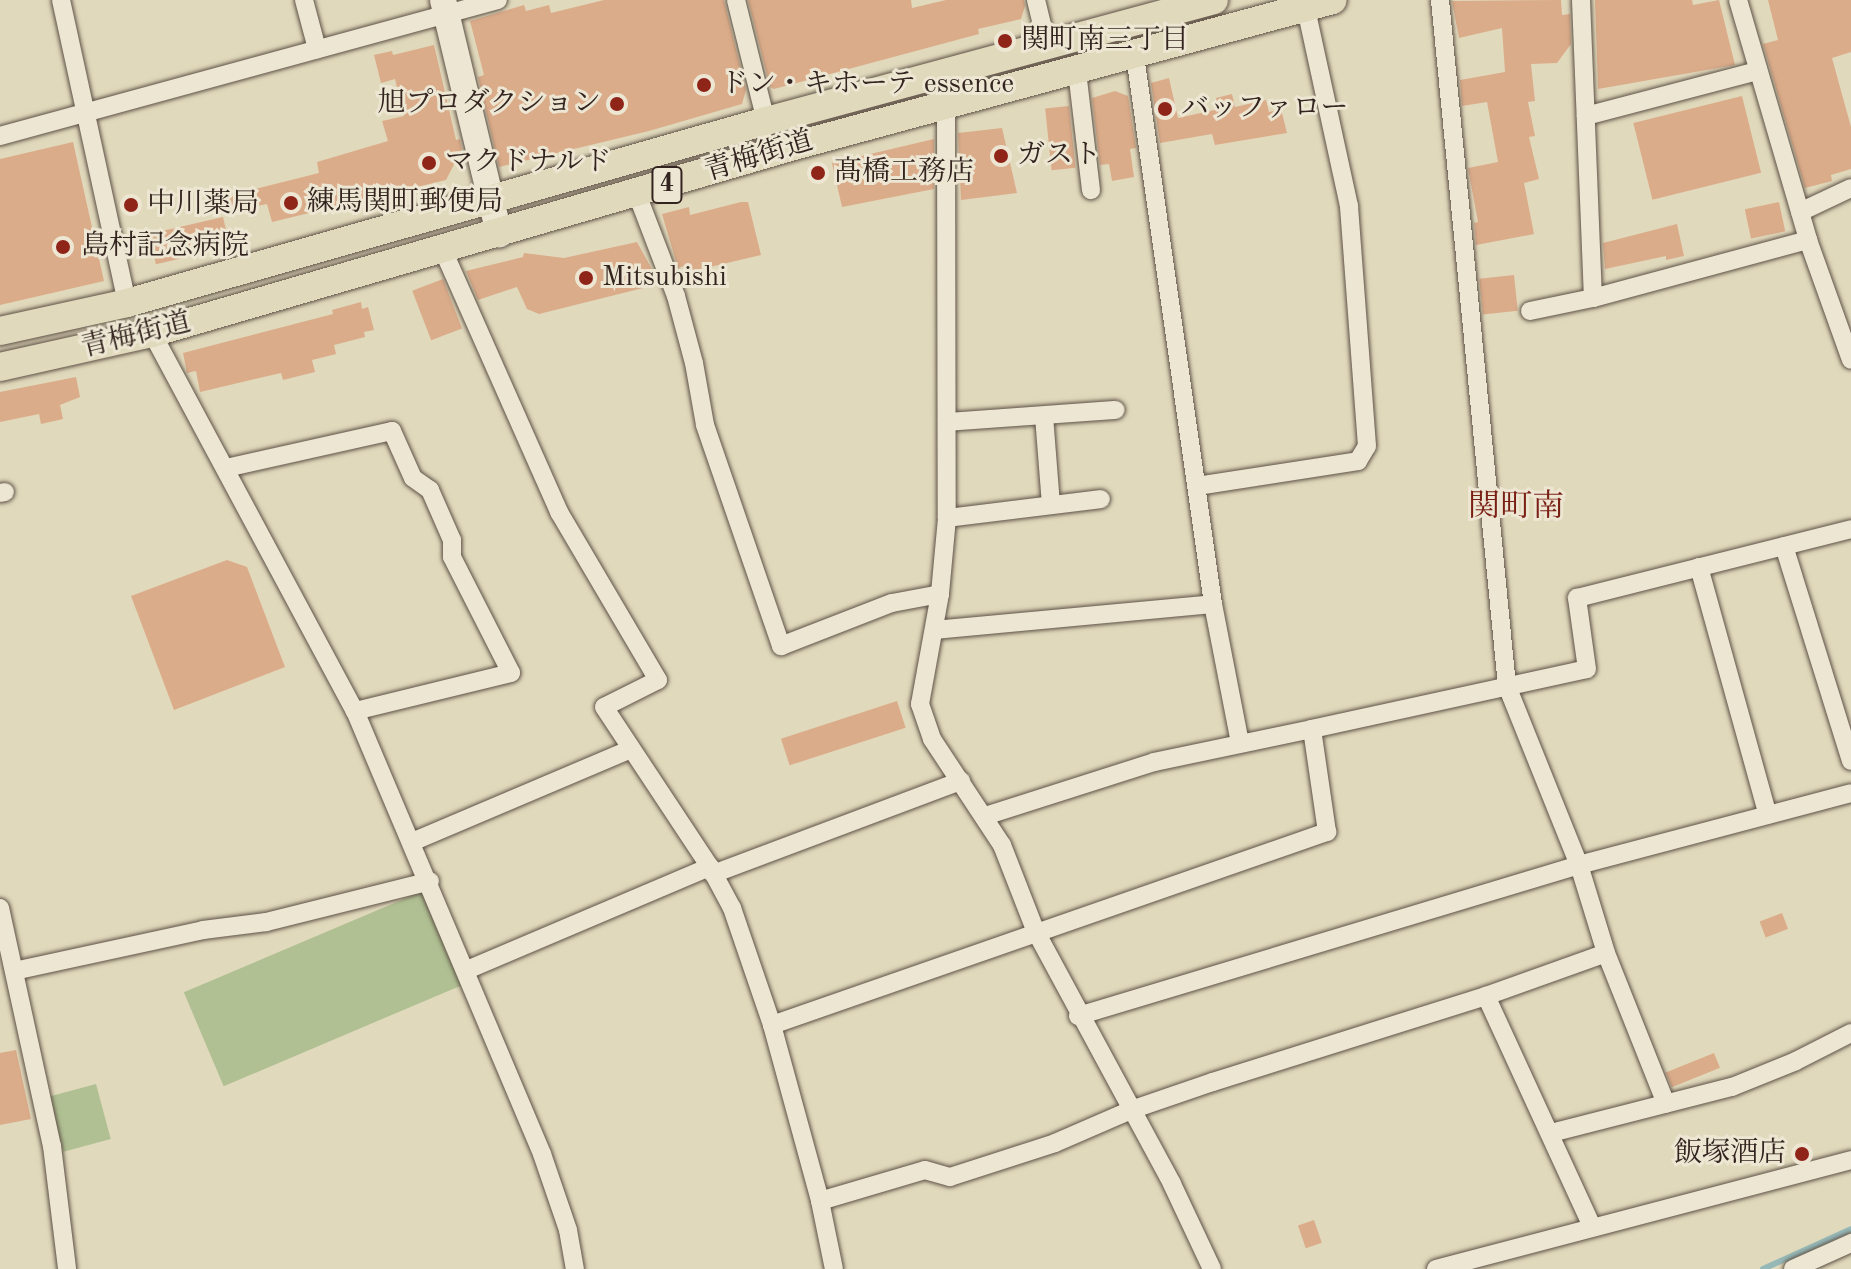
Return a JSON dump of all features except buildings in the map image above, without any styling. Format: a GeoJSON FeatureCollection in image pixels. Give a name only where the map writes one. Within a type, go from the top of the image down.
{"type":"FeatureCollection","features":[{"type":"Feature","properties":{"kind":"main road","name":"青梅街道"},"geometry":{"type":"LineString","coordinates":[[0,331],[127,303],[766,121],[1214,0]]}},
{"type":"Feature","properties":{"kind":"main road","name":"青梅街道"},"geometry":{"type":"LineString","coordinates":[[0,367],[152,333],[946,104],[1135,56],[1320,4]]}},
{"type":"Feature","properties":{"kind":"street"},"geometry":{"type":"LineString","coordinates":[[61,0],[88,112],[127,303]]}},
{"type":"Feature","properties":{"kind":"street"},"geometry":{"type":"LineString","coordinates":[[304,0],[317,49]]}},
{"type":"Feature","properties":{"kind":"street"},"geometry":{"type":"LineString","coordinates":[[0,136],[317,49],[445,7],[498,0]]}},
{"type":"Feature","properties":{"kind":"street"},"geometry":{"type":"LineString","coordinates":[[736,0],[766,121]]}},
{"type":"Feature","properties":{"kind":"street"},"geometry":{"type":"LineString","coordinates":[[1036,0],[1047,45]]}},
{"type":"Feature","properties":{"kind":"street"},"geometry":{"type":"LineString","coordinates":[[1440,0],[1507,686],[1579,865],[1606,953],[1666,1104]]}},
{"type":"Feature","properties":{"kind":"street"},"geometry":{"type":"LineString","coordinates":[[1581,0],[1593,298]]}},
{"type":"Feature","properties":{"kind":"street"},"geometry":{"type":"LineString","coordinates":[[1738,0],[1808,240],[1851,360]]}},
{"type":"Feature","properties":{"kind":"street"},"geometry":{"type":"LineString","coordinates":[[1197,486],[1358,461],[1367,446],[1349,206],[1320,4]]}},
{"type":"Feature","properties":{"kind":"street"},"geometry":{"type":"LineString","coordinates":[[445,7],[499,234]]}},
{"type":"Feature","properties":{"kind":"street"},"geometry":{"type":"LineString","coordinates":[[1135,56],[1213,604],[1240,743]]}},
{"type":"Feature","properties":{"kind":"street"},"geometry":{"type":"LineString","coordinates":[[1077,71],[1091,190]]}},
{"type":"Feature","properties":{"kind":"street"},"geometry":{"type":"LineString","coordinates":[[1586,116],[1758,71]]}},
{"type":"Feature","properties":{"kind":"street"},"geometry":{"type":"LineString","coordinates":[[946,104],[947,518],[940,594],[920,704],[932,739],[1002,845],[1036,932],[1078,1016],[1172,1184],[1212,1269]]}},
{"type":"Feature","properties":{"kind":"street"},"geometry":{"type":"LineString","coordinates":[[1800,212],[1851,188]]}},
{"type":"Feature","properties":{"kind":"street"},"geometry":{"type":"LineString","coordinates":[[637,194],[676,296],[694,363],[705,425],[781,646],[892,603],[940,594]]}},
{"type":"Feature","properties":{"kind":"street"},"geometry":{"type":"LineString","coordinates":[[1530,311],[1593,298],[1808,240]]}},
{"type":"Feature","properties":{"kind":"street"},"geometry":{"type":"LineString","coordinates":[[443,250],[559,512],[658,680],[604,707],[712,871],[732,908],[772,1025],[820,1201],[834,1269]]}},
{"type":"Feature","properties":{"kind":"street"},"geometry":{"type":"LineString","coordinates":[[152,333],[355,711],[430,881],[542,1154],[568,1230],[575,1269]]}},
{"type":"Feature","properties":{"kind":"street"},"geometry":{"type":"LineString","coordinates":[[947,422],[1116,410]]}},
{"type":"Feature","properties":{"kind":"street"},"geometry":{"type":"LineString","coordinates":[[1044,416],[1051,505]]}},
{"type":"Feature","properties":{"kind":"street"},"geometry":{"type":"LineString","coordinates":[[226,468],[392,431],[413,478],[430,490],[452,540],[452,557],[511,673],[355,711]]}},
{"type":"Feature","properties":{"kind":"street"},"geometry":{"type":"LineString","coordinates":[[947,518],[1101,499]]}},
{"type":"Feature","properties":{"kind":"street"},"geometry":{"type":"LineString","coordinates":[[985,816],[1154,762],[1587,669],[1577,598],[1851,529]]}},
{"type":"Feature","properties":{"kind":"street"},"geometry":{"type":"LineString","coordinates":[[1784,546],[1851,761]]}},
{"type":"Feature","properties":{"kind":"street"},"geometry":{"type":"LineString","coordinates":[[1699,567],[1768,815]]}},
{"type":"Feature","properties":{"kind":"street"},"geometry":{"type":"LineString","coordinates":[[934,630],[1213,604]]}},
{"type":"Feature","properties":{"kind":"street"},"geometry":{"type":"LineString","coordinates":[[772,1025],[1327,832],[1312,729]]}},
{"type":"Feature","properties":{"kind":"street"},"geometry":{"type":"LineString","coordinates":[[412,842],[631,749]]}},
{"type":"Feature","properties":{"kind":"street"},"geometry":{"type":"LineString","coordinates":[[467,970],[712,871],[961,781]]}},
{"type":"Feature","properties":{"kind":"street"},"geometry":{"type":"LineString","coordinates":[[1078,1016],[1579,865],[1851,793]]}},
{"type":"Feature","properties":{"kind":"street"},"geometry":{"type":"LineString","coordinates":[[14,971],[203,930],[266,922],[430,881]]}},
{"type":"Feature","properties":{"kind":"street"},"geometry":{"type":"LineString","coordinates":[[0,908],[52,1146],[67,1269]]}},
{"type":"Feature","properties":{"kind":"street"},"geometry":{"type":"LineString","coordinates":[[820,1201],[925,1170],[950,1177],[1055,1143],[1131,1110],[1486,996],[1606,953]]}},
{"type":"Feature","properties":{"kind":"street"},"geometry":{"type":"LineString","coordinates":[[1486,996],[1592,1226]]}},
{"type":"Feature","properties":{"kind":"street"},"geometry":{"type":"LineString","coordinates":[[1551,1133],[1732,1087],[1796,1061],[1851,1033]]}},
{"type":"Feature","properties":{"kind":"street"},"geometry":{"type":"LineString","coordinates":[[1436,1269],[1851,1160]]}},
{"type":"Feature","properties":{"kind":"street"},"geometry":{"type":"LineString","coordinates":[[1793,1269],[1851,1243]]}},
{"type":"Feature","properties":{"kind":"green space"},"geometry":{"type":"Polygon","coordinates":[[[425,890],[465,984],[224,1086],[184,992],[425,890]]]}},
{"type":"Feature","properties":{"kind":"green space"},"geometry":{"type":"Polygon","coordinates":[[[96,1084],[111,1139],[63,1152],[49,1097],[96,1084]]]}},
{"type":"Feature","properties":{"kind":"waterway"},"geometry":{"type":"LineString","coordinates":[[1763,1269],[1851,1229]]}},
{"type":"Feature","properties":{"kind":"place","name":"関町南三丁目"},"geometry":{"type":"Point","coordinates":[1005,41]}},
{"type":"Feature","properties":{"kind":"place","name":"ドン・キホーテ essence"},"geometry":{"type":"Point","coordinates":[704,85]}},
{"type":"Feature","properties":{"kind":"place","name":"旭プロダクション"},"geometry":{"type":"Point","coordinates":[617,104]}},
{"type":"Feature","properties":{"kind":"place","name":"バッファロー"},"geometry":{"type":"Point","coordinates":[1165,109]}},
{"type":"Feature","properties":{"kind":"place","name":"ガスト"},"geometry":{"type":"Point","coordinates":[1001,156]}},
{"type":"Feature","properties":{"kind":"place","name":"マクドナルド"},"geometry":{"type":"Point","coordinates":[429,163]}},
{"type":"Feature","properties":{"kind":"place","name":"髙橋工務店"},"geometry":{"type":"Point","coordinates":[818,173]}},
{"type":"Feature","properties":{"kind":"place","name":"練馬関町郵便局"},"geometry":{"type":"Point","coordinates":[291,203]}},
{"type":"Feature","properties":{"kind":"place","name":"中川薬局"},"geometry":{"type":"Point","coordinates":[131,205]}},
{"type":"Feature","properties":{"kind":"place","name":"島村記念病院"},"geometry":{"type":"Point","coordinates":[63,247]}},
{"type":"Feature","properties":{"kind":"place","name":"Mitsubishi"},"geometry":{"type":"Point","coordinates":[586,278]}},
{"type":"Feature","properties":{"kind":"place","name":"飯塚酒店"},"geometry":{"type":"Point","coordinates":[1802,1154]}},
{"type":"Feature","properties":{"kind":"district","name":"関町南"},"geometry":{"type":"Point","coordinates":[1516,508]}}]}
